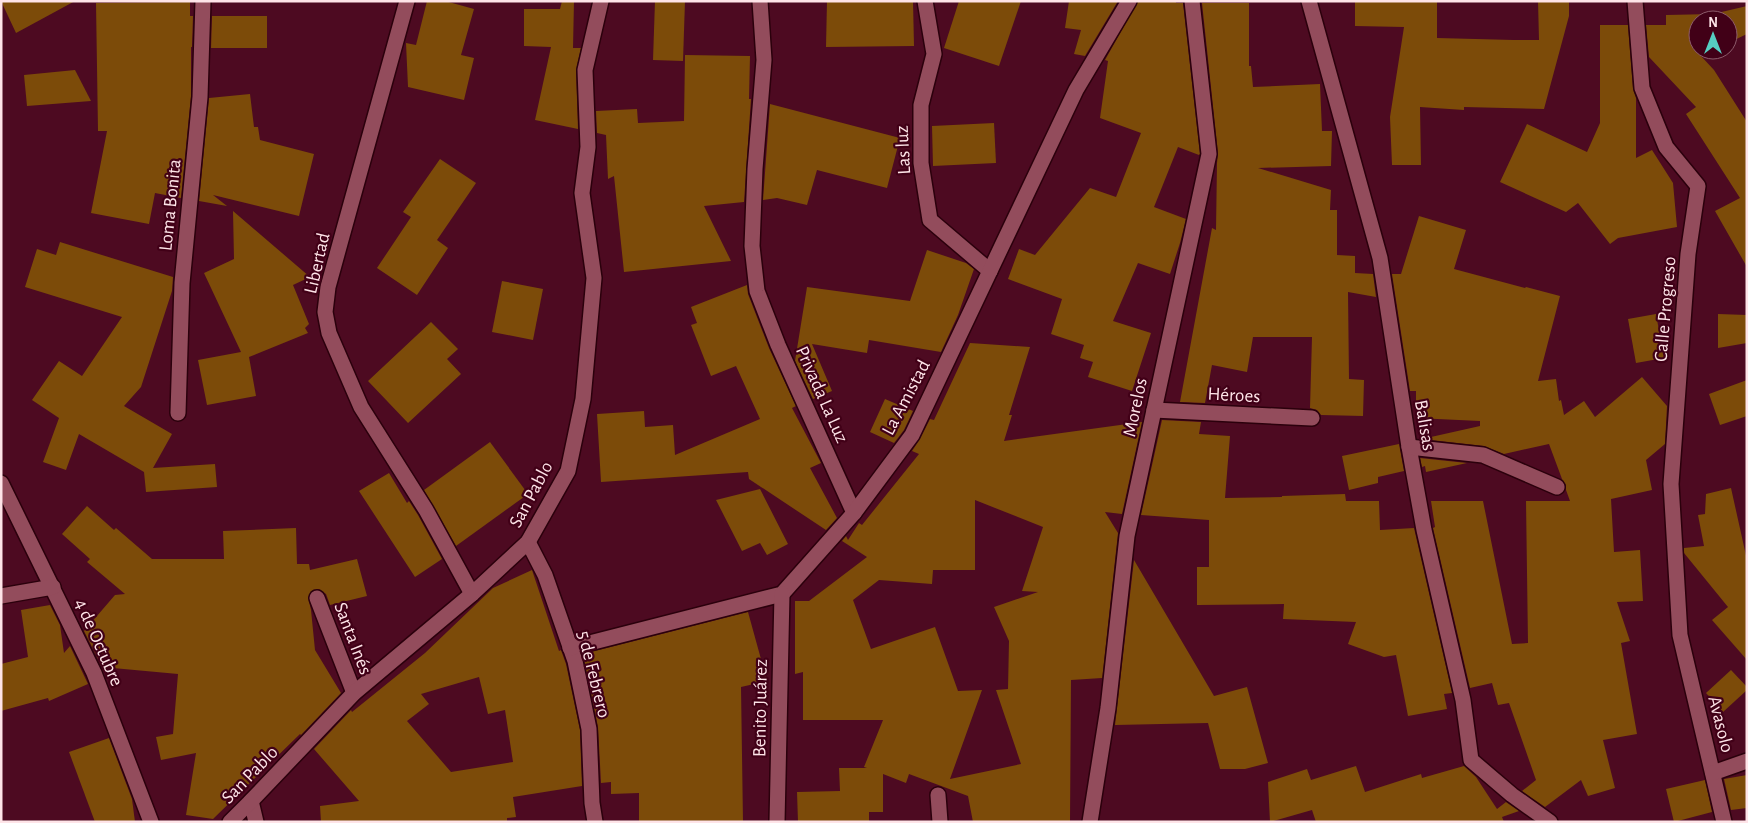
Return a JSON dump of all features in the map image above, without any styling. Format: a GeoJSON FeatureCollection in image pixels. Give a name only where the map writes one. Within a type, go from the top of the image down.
{"type":"FeatureCollection","features":[{"type":"Feature","properties":{"kind":"street","name":"Loma Bonita"},"geometry":{"type":"LineString","coordinates":[[178,413],[182,283],[200,97],[203,1]]}},
{"type":"Feature","properties":{"kind":"street","name":"Libertad"},"geometry":{"type":"LineString","coordinates":[[407,1],[328,287],[325,312],[329,334],[361,407],[426,510],[472,594]]}},
{"type":"Feature","properties":{"kind":"street","name":"San Pablo"},"geometry":{"type":"LineString","coordinates":[[230,822],[354,693],[472,594],[528,542],[568,471],[583,399],[594,278],[582,193],[588,147],[585,70],[600,1]]}},
{"type":"Feature","properties":{"kind":"street","name":"Privada La Luz"},"geometry":{"type":"LineString","coordinates":[[760,1],[764,60],[755,169],[752,246],[757,291],[778,345],[854,513]]}},
{"type":"Feature","properties":{"kind":"street","name":"Las luz"},"geometry":{"type":"LineString","coordinates":[[925,1],[934,54],[921,105],[921,163],[930,220],[990,271]]}},
{"type":"Feature","properties":{"kind":"street","name":"La Amistad"},"geometry":{"type":"LineString","coordinates":[[782,594],[854,513],[912,435],[1076,90],[1129,1]]}},
{"type":"Feature","properties":{"kind":"street","name":"Morelos"},"geometry":{"type":"LineString","coordinates":[[1090,822],[1108,708],[1127,536],[1209,154],[1192,1]]}},
{"type":"Feature","properties":{"kind":"street","name":"Balisas"},"geometry":{"type":"LineString","coordinates":[[1309,1],[1380,258],[1409,447],[1424,530],[1463,700],[1471,760],[1512,795],[1550,822]]}},
{"type":"Feature","properties":{"kind":"street","name":"Calle Progreso"},"geometry":{"type":"LineString","coordinates":[[1635,1],[1642,88],[1666,147],[1698,186],[1688,254],[1671,484],[1680,635]]}},
{"type":"Feature","properties":{"kind":"street","name":"Héroes"},"geometry":{"type":"LineString","coordinates":[[1154,410],[1312,418]]}},
{"type":"Feature","properties":{"kind":"street"},"geometry":{"type":"LineString","coordinates":[[1409,447],[1483,455],[1557,487]]}},
{"type":"Feature","properties":{"kind":"street","name":"4 de Octubre"},"geometry":{"type":"LineString","coordinates":[[1,483],[94,673],[151,822]]}},
{"type":"Feature","properties":{"kind":"street","name":"5 de Febrero"},"geometry":{"type":"LineString","coordinates":[[528,542],[545,575],[575,661],[589,729],[592,803],[595,822]]}},
{"type":"Feature","properties":{"kind":"street"},"geometry":{"type":"LineString","coordinates":[[1,596],[53,587]]}},
{"type":"Feature","properties":{"kind":"street"},"geometry":{"type":"LineString","coordinates":[[570,648],[782,594]]}},
{"type":"Feature","properties":{"kind":"street","name":"Benito Juárez"},"geometry":{"type":"LineString","coordinates":[[777,822],[782,594]]}},
{"type":"Feature","properties":{"kind":"street","name":"Santa Inés"},"geometry":{"type":"LineString","coordinates":[[317,598],[354,693]]}},
{"type":"Feature","properties":{"kind":"street","name":"Avasolo"},"geometry":{"type":"LineString","coordinates":[[1680,635],[1714,772],[1724,822]]}},
{"type":"Feature","properties":{"kind":"street"},"geometry":{"type":"LineString","coordinates":[[1714,772],[1747,761]]}},
{"type":"Feature","properties":{"kind":"street"},"geometry":{"type":"LineString","coordinates":[[938,795],[940,822]]}},
{"type":"Feature","properties":{"kind":"street"},"geometry":{"type":"LineString","coordinates":[[251,801],[256,822]]}},
{"type":"Feature","properties":{"kind":"building"},"geometry":{"type":"Polygon","coordinates":[[[1,1],[75,1],[16,33],[1,1]]]}},
{"type":"Feature","properties":{"kind":"building"},"geometry":{"type":"Polygon","coordinates":[[[427,1],[445,1],[474,9],[461,55],[474,58],[464,100],[408,87],[406,43],[416,45],[427,1]]]}},
{"type":"Feature","properties":{"kind":"building"},"geometry":{"type":"Polygon","coordinates":[[[562,1],[574,1],[573,48],[581,48],[576,70],[578,129],[535,120],[551,47],[524,46],[524,9],[560,9],[562,1]]]}},
{"type":"Feature","properties":{"kind":"building"},"geometry":{"type":"Polygon","coordinates":[[[655,1],[685,1],[683,61],[653,60],[655,1]]]}},
{"type":"Feature","properties":{"kind":"building"},"geometry":{"type":"Polygon","coordinates":[[[827,1],[913,1],[914,46],[826,47],[827,1]]]}},
{"type":"Feature","properties":{"kind":"building"},"geometry":{"type":"Polygon","coordinates":[[[959,1],[1021,1],[999,66],[944,48],[959,1]]]}},
{"type":"Feature","properties":{"kind":"building"},"geometry":{"type":"Polygon","coordinates":[[[1069,1],[1118,1],[1085,56],[1074,54],[1081,30],[1065,28],[1069,1]]]}},
{"type":"Feature","properties":{"kind":"building"},"geometry":{"type":"Polygon","coordinates":[[[1138,1],[1176,1],[1176,3],[1183,3],[1200,154],[1178,147],[1154,207],[1186,219],[1170,274],[1138,263],[1113,321],[1151,333],[1132,391],[1088,377],[1093,362],[1080,358],[1084,345],[1051,334],[1062,299],[1008,279],[1019,249],[1035,255],[1090,188],[1116,197],[1141,133],[1100,118],[1108,61],[1105,60],[1138,1]]]}},
{"type":"Feature","properties":{"kind":"building"},"geometry":{"type":"Polygon","coordinates":[[[1355,1],[1437,1],[1437,38],[1539,40],[1538,1],[1569,1],[1569,16],[1544,109],[1464,107],[1464,110],[1420,107],[1421,165],[1392,165],[1390,117],[1404,27],[1355,26],[1355,1]]]}},
{"type":"Feature","properties":{"kind":"building"},"geometry":{"type":"Polygon","coordinates":[[[190,2],[190,16],[193,16],[191,96],[181,198],[155,193],[149,224],[91,213],[107,131],[98,131],[96,3],[190,2]]]}},
{"type":"Feature","properties":{"kind":"building"},"geometry":{"type":"Polygon","coordinates":[[[1202,3],[1249,3],[1249,66],[1251,66],[1253,87],[1320,84],[1322,131],[1332,131],[1331,166],[1258,168],[1331,190],[1330,210],[1337,210],[1337,255],[1355,256],[1355,273],[1373,274],[1376,297],[1348,292],[1349,379],[1364,380],[1363,416],[1321,415],[1317,410],[1310,408],[1312,337],[1253,337],[1247,372],[1212,365],[1205,403],[1180,402],[1212,228],[1216,230],[1218,153],[1202,3]]]}},
{"type":"Feature","properties":{"kind":"building"},"geometry":{"type":"Polygon","coordinates":[[[1747,6],[1747,34],[1738,38],[1738,10],[1730,10],[1747,6]]]}},
{"type":"Feature","properties":{"kind":"building"},"geometry":{"type":"Polygon","coordinates":[[[1666,15],[1688,15],[1688,60],[1705,60],[1714,70],[1747,122],[1747,267],[1715,211],[1740,198],[1686,114],[1696,107],[1649,57],[1646,25],[1666,25],[1666,15]]]}},
{"type":"Feature","properties":{"kind":"building"},"geometry":{"type":"Polygon","coordinates":[[[212,16],[267,16],[267,48],[211,48],[212,16]]]}},
{"type":"Feature","properties":{"kind":"building"},"geometry":{"type":"Polygon","coordinates":[[[1600,25],[1628,25],[1633,89],[1636,98],[1636,158],[1652,150],[1673,183],[1677,227],[1618,238],[1610,244],[1578,203],[1566,212],[1500,182],[1527,124],[1587,152],[1600,123],[1600,25]]]}},
{"type":"Feature","properties":{"kind":"building"},"geometry":{"type":"Polygon","coordinates":[[[685,55],[750,56],[749,99],[751,99],[744,202],[704,206],[731,261],[624,272],[614,176],[608,179],[606,135],[597,133],[596,111],[637,109],[638,123],[684,121],[685,55]]]}},
{"type":"Feature","properties":{"kind":"building"},"geometry":{"type":"Polygon","coordinates":[[[75,70],[91,101],[27,106],[24,75],[75,70]]]}},
{"type":"Feature","properties":{"kind":"building"},"geometry":{"type":"Polygon","coordinates":[[[250,94],[254,127],[258,127],[260,140],[314,154],[299,216],[213,195],[227,206],[199,201],[209,98],[250,94]]]}},
{"type":"Feature","properties":{"kind":"building"},"geometry":{"type":"Polygon","coordinates":[[[770,104],[900,138],[887,188],[817,170],[807,205],[777,198],[763,200],[770,104]]]}},
{"type":"Feature","properties":{"kind":"building"},"geometry":{"type":"Polygon","coordinates":[[[994,123],[996,163],[933,166],[932,126],[994,123]]]}},
{"type":"Feature","properties":{"kind":"building"},"geometry":{"type":"Polygon","coordinates":[[[440,159],[476,183],[437,240],[448,248],[417,295],[377,268],[411,217],[403,212],[440,159]]]}},
{"type":"Feature","properties":{"kind":"building"},"geometry":{"type":"Polygon","coordinates":[[[233,211],[310,277],[293,285],[309,324],[305,328],[308,333],[249,357],[256,396],[207,405],[198,360],[241,352],[204,273],[234,259],[233,211]]]}},
{"type":"Feature","properties":{"kind":"building"},"geometry":{"type":"Polygon","coordinates":[[[1419,216],[1466,230],[1454,269],[1560,296],[1538,381],[1556,379],[1559,401],[1561,400],[1564,415],[1584,401],[1595,417],[1642,377],[1667,406],[1665,444],[1646,460],[1652,490],[1611,499],[1614,552],[1640,550],[1643,601],[1617,602],[1630,641],[1621,643],[1637,734],[1603,740],[1615,788],[1588,796],[1581,780],[1545,807],[1522,791],[1536,780],[1509,703],[1498,705],[1492,683],[1470,688],[1433,528],[1435,527],[1431,501],[1483,501],[1512,644],[1528,643],[1526,501],[1570,501],[1566,485],[1549,444],[1504,454],[1484,446],[1422,439],[1480,426],[1480,421],[1416,418],[1416,391],[1410,391],[1392,274],[1401,274],[1419,216]]]}},
{"type":"Feature","properties":{"kind":"building"},"geometry":{"type":"Polygon","coordinates":[[[60,242],[173,277],[172,291],[141,387],[124,406],[172,434],[153,468],[215,464],[217,487],[146,492],[144,472],[79,434],[66,470],[43,462],[59,418],[32,400],[59,361],[82,376],[122,317],[25,287],[37,249],[56,255],[60,242]]]}},
{"type":"Feature","properties":{"kind":"building"},"geometry":{"type":"Polygon","coordinates":[[[927,250],[966,263],[974,269],[958,315],[941,352],[869,340],[867,353],[812,344],[832,391],[813,399],[795,361],[807,287],[910,301],[927,250]]]}},
{"type":"Feature","properties":{"kind":"building"},"geometry":{"type":"Polygon","coordinates":[[[502,281],[543,289],[533,340],[492,332],[502,281]]]}},
{"type":"Feature","properties":{"kind":"building"},"geometry":{"type":"Polygon","coordinates":[[[747,285],[748,294],[769,348],[796,406],[792,408],[821,463],[810,468],[837,518],[826,530],[749,479],[748,472],[601,482],[597,414],[644,411],[645,427],[673,425],[675,455],[760,419],[736,366],[711,376],[691,325],[697,323],[691,307],[747,285]]]}},
{"type":"Feature","properties":{"kind":"building"},"geometry":{"type":"Polygon","coordinates":[[[1656,314],[1664,358],[1636,363],[1628,319],[1656,314]]]}},
{"type":"Feature","properties":{"kind":"building"},"geometry":{"type":"Polygon","coordinates":[[[1718,314],[1747,315],[1747,343],[1718,348],[1718,314]]]}},
{"type":"Feature","properties":{"kind":"building"},"geometry":{"type":"Polygon","coordinates":[[[431,322],[458,349],[447,359],[461,374],[408,423],[368,381],[431,322]]]}},
{"type":"Feature","properties":{"kind":"building"},"geometry":{"type":"Polygon","coordinates":[[[970,343],[1030,347],[1009,415],[1012,415],[1004,441],[1142,422],[1122,514],[1105,512],[1118,533],[1102,680],[1102,678],[1071,680],[1070,822],[973,822],[968,796],[909,774],[906,783],[883,774],[883,812],[869,812],[869,822],[798,822],[797,792],[840,791],[839,768],[867,768],[864,767],[883,720],[803,720],[803,672],[795,674],[795,601],[809,601],[867,557],[842,541],[846,536],[848,540],[859,523],[862,525],[919,454],[912,451],[930,419],[934,420],[970,343]],[[975,500],[975,570],[933,570],[932,584],[879,580],[853,600],[871,649],[935,627],[958,691],[982,690],[950,779],[1021,764],[996,690],[1008,689],[1009,641],[994,607],[1038,592],[1022,591],[1043,527],[975,500]]]}},
{"type":"Feature","properties":{"kind":"building"},"geometry":{"type":"Polygon","coordinates":[[[1747,380],[1747,416],[1720,425],[1709,394],[1747,380]]]}},
{"type":"Feature","properties":{"kind":"building"},"geometry":{"type":"Polygon","coordinates":[[[885,399],[913,411],[904,430],[894,443],[870,432],[885,399]]]}},
{"type":"Feature","properties":{"kind":"building"},"geometry":{"type":"Polygon","coordinates":[[[1162,420],[1201,422],[1199,434],[1230,436],[1225,498],[1345,494],[1346,501],[1379,501],[1380,530],[1414,528],[1452,693],[1444,694],[1447,709],[1408,716],[1396,655],[1384,657],[1348,644],[1356,622],[1283,619],[1284,604],[1197,605],[1197,567],[1209,567],[1209,520],[1141,515],[1162,420]]]}},
{"type":"Feature","properties":{"kind":"building"},"geometry":{"type":"Polygon","coordinates":[[[490,442],[528,494],[456,546],[424,490],[490,442]]]}},
{"type":"Feature","properties":{"kind":"building"},"geometry":{"type":"Polygon","coordinates":[[[1399,444],[1404,471],[1378,477],[1378,483],[1349,490],[1342,456],[1399,444]]]}},
{"type":"Feature","properties":{"kind":"building"},"geometry":{"type":"Polygon","coordinates":[[[1420,458],[1467,463],[1426,472],[1425,466],[1422,467],[1420,458]]]}},
{"type":"Feature","properties":{"kind":"building"},"geometry":{"type":"Polygon","coordinates":[[[389,473],[407,503],[409,501],[418,515],[442,559],[415,577],[359,491],[389,473]]]}},
{"type":"Feature","properties":{"kind":"building"},"geometry":{"type":"Polygon","coordinates":[[[1731,488],[1747,560],[1747,660],[1712,620],[1728,607],[1684,553],[1684,548],[1704,546],[1698,515],[1705,514],[1706,494],[1731,488]]]}},
{"type":"Feature","properties":{"kind":"building"},"geometry":{"type":"Polygon","coordinates":[[[760,489],[788,544],[767,555],[760,543],[742,551],[716,500],[760,489]]]}},
{"type":"Feature","properties":{"kind":"building"},"geometry":{"type":"Polygon","coordinates":[[[87,506],[114,530],[116,528],[152,559],[224,559],[223,531],[296,528],[297,564],[309,564],[310,570],[357,559],[367,596],[330,605],[326,594],[319,589],[313,590],[308,597],[315,650],[341,693],[301,735],[213,819],[186,815],[196,753],[161,760],[156,737],[173,734],[178,674],[102,667],[84,631],[115,595],[125,594],[87,562],[90,559],[62,534],[87,506]]]}},
{"type":"Feature","properties":{"kind":"building"},"geometry":{"type":"Polygon","coordinates":[[[1134,560],[1214,696],[1247,687],[1268,763],[1245,769],[1220,769],[1208,723],[1115,725],[1134,560]]]}},
{"type":"Feature","properties":{"kind":"building"},"geometry":{"type":"Polygon","coordinates":[[[532,570],[559,651],[561,650],[566,664],[580,730],[582,786],[513,797],[516,817],[507,818],[507,822],[321,822],[320,806],[359,801],[314,749],[351,710],[352,712],[425,653],[493,588],[532,570]],[[479,677],[421,694],[429,704],[407,721],[451,772],[513,762],[505,710],[488,714],[479,677]]]}},
{"type":"Feature","properties":{"kind":"building"},"geometry":{"type":"Polygon","coordinates":[[[50,605],[60,625],[64,653],[70,646],[88,684],[49,701],[48,698],[1,711],[1,664],[28,657],[21,610],[50,605]]]}},
{"type":"Feature","properties":{"kind":"building"},"geometry":{"type":"Polygon","coordinates":[[[748,612],[767,681],[741,687],[743,822],[639,822],[639,793],[611,794],[611,782],[601,783],[598,727],[583,654],[748,612]]]}},
{"type":"Feature","properties":{"kind":"building"},"geometry":{"type":"Polygon","coordinates":[[[1731,670],[1747,687],[1747,690],[1723,712],[1706,693],[1731,670]]]}},
{"type":"Feature","properties":{"kind":"building"},"geometry":{"type":"Polygon","coordinates":[[[109,738],[132,799],[135,822],[95,822],[69,752],[109,738]]]}},
{"type":"Feature","properties":{"kind":"building"},"geometry":{"type":"Polygon","coordinates":[[[1356,766],[1365,792],[1421,774],[1422,778],[1464,766],[1476,777],[1497,809],[1506,802],[1519,811],[1502,817],[1504,822],[1316,822],[1312,810],[1270,822],[1268,782],[1307,769],[1311,780],[1356,766]]]}},
{"type":"Feature","properties":{"kind":"building"},"geometry":{"type":"Polygon","coordinates":[[[1747,775],[1747,808],[1731,810],[1724,779],[1747,775]]]}},
{"type":"Feature","properties":{"kind":"building"},"geometry":{"type":"Polygon","coordinates":[[[1705,780],[1712,812],[1674,822],[1666,789],[1705,780]]]}}]}
